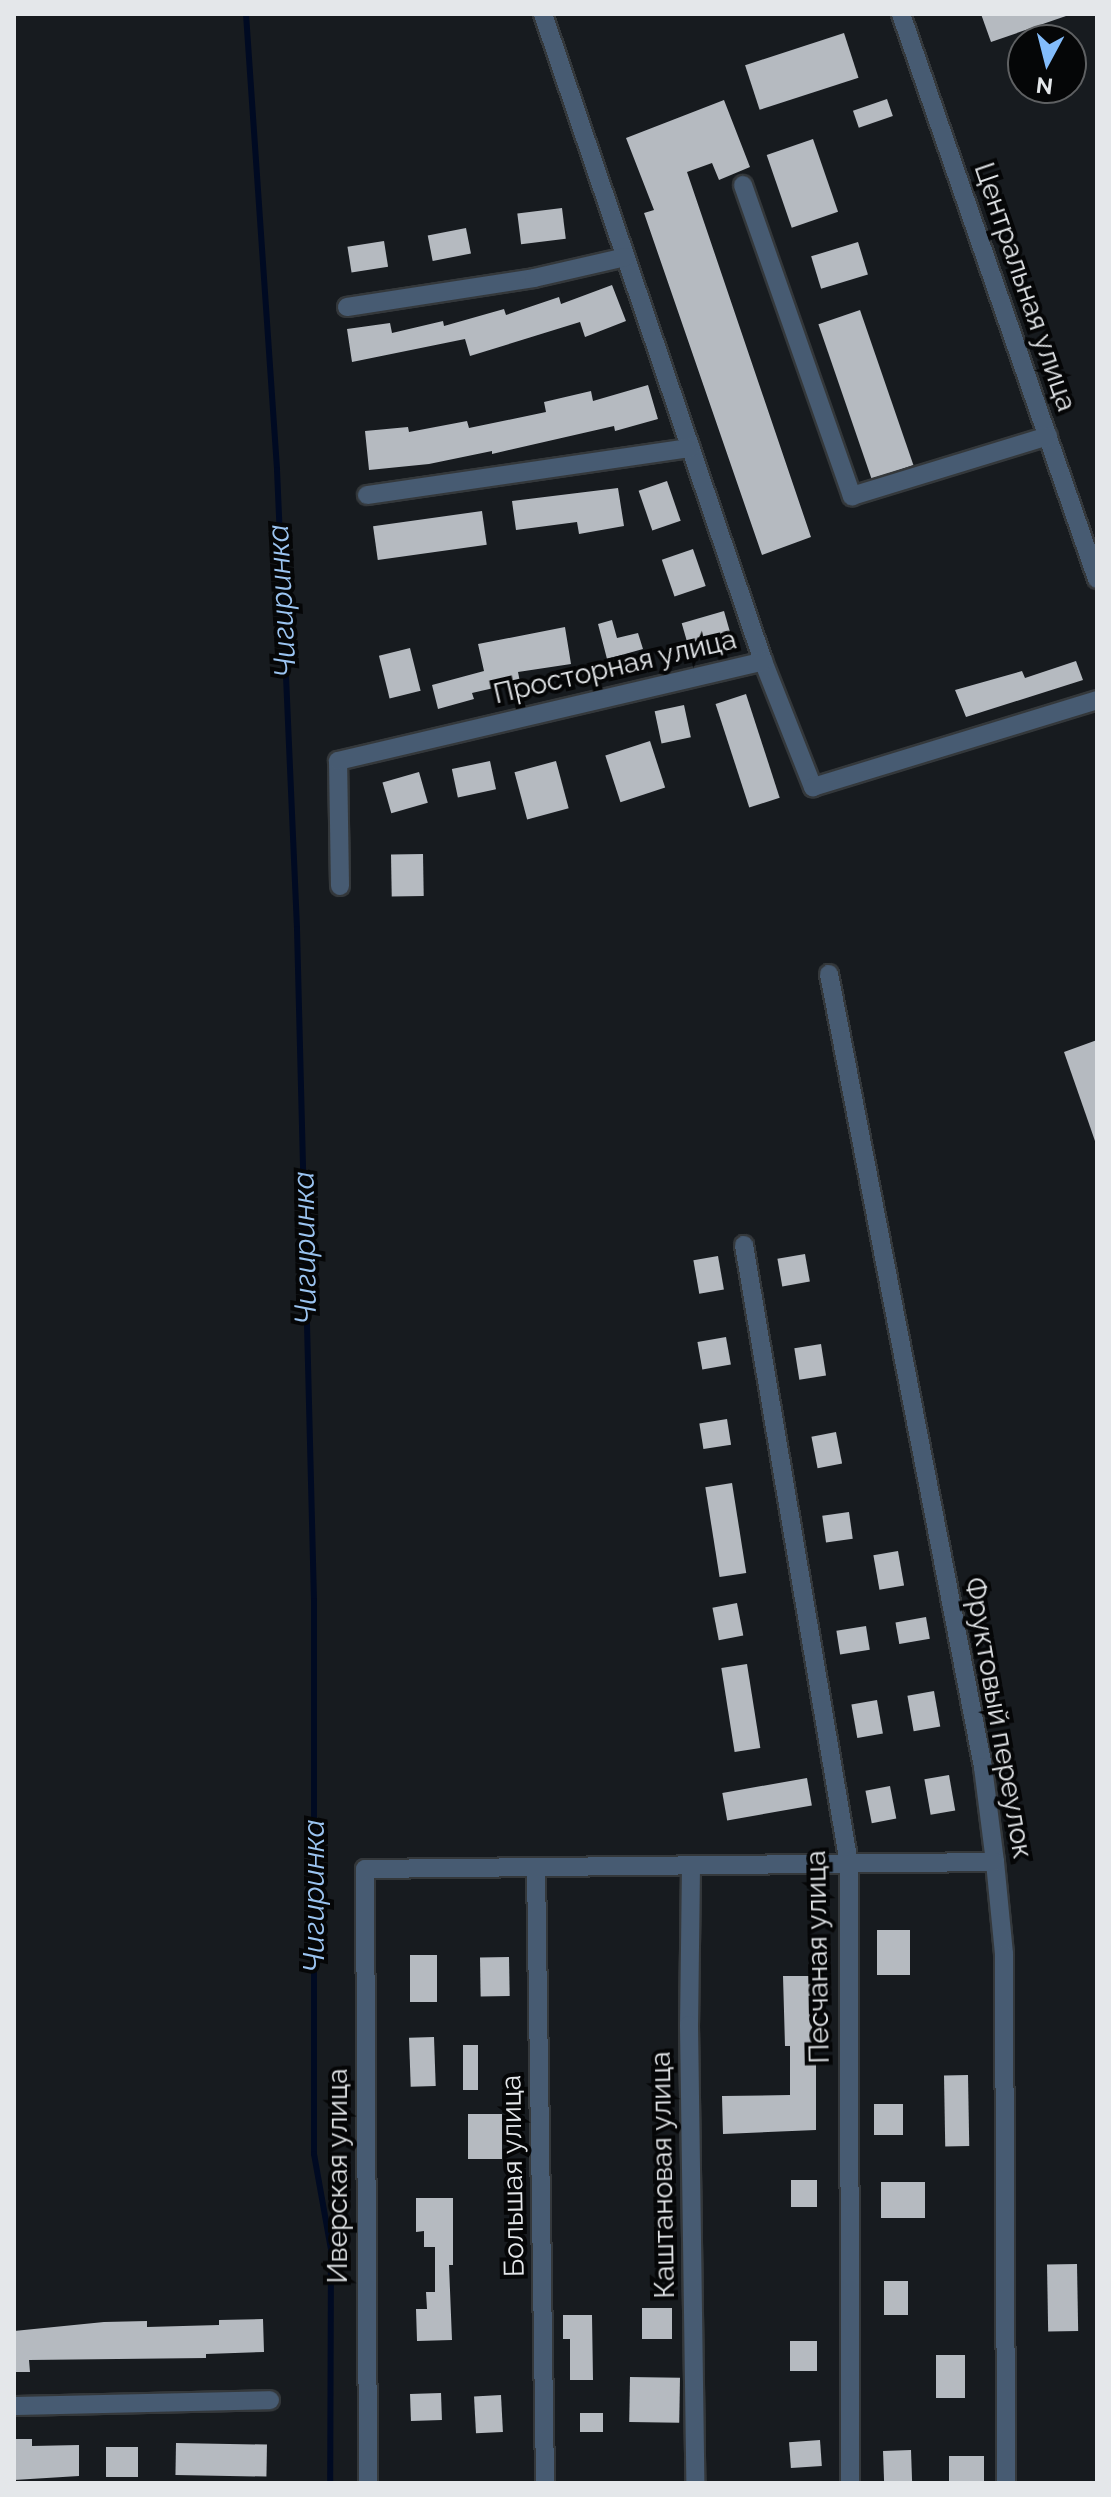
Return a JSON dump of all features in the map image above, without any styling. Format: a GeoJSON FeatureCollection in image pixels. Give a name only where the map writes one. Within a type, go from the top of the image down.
{"type":"FeatureCollection","features":[{"type":"Feature","properties":{"kind":"street"},"geometry":{"type":"LineString","coordinates":[[543,14],[763,661]]}},
{"type":"Feature","properties":{"kind":"street","name":"Центральная улица"},"geometry":{"type":"LineString","coordinates":[[901,14],[1097,579]]}},
{"type":"Feature","properties":{"kind":"street"},"geometry":{"type":"LineString","coordinates":[[743,185],[852,496],[1048,436]]}},
{"type":"Feature","properties":{"kind":"street"},"geometry":{"type":"LineString","coordinates":[[347,307],[534,278],[626,257]]}},
{"type":"Feature","properties":{"kind":"street"},"geometry":{"type":"LineString","coordinates":[[367,495],[691,448]]}},
{"type":"Feature","properties":{"kind":"street","name":"Просторная улица"},"geometry":{"type":"LineString","coordinates":[[340,886],[338,761],[763,661],[813,787],[1097,700]]}},
{"type":"Feature","properties":{"kind":"street","name":"Фруктовый переулок"},"geometry":{"type":"LineString","coordinates":[[829,974],[983,1767],[995,1862],[1004,1954],[1006,2483]]}},
{"type":"Feature","properties":{"kind":"street","name":"Песчаная улица"},"geometry":{"type":"LineString","coordinates":[[744,1245],[849,1864],[850,2483]]}},
{"type":"Feature","properties":{"kind":"street"},"geometry":{"type":"LineString","coordinates":[[536,1867],[995,1862]]}},
{"type":"Feature","properties":{"kind":"street","name":"Каштановая улица"},"geometry":{"type":"LineString","coordinates":[[691,1866],[689,2025],[695,2483]]}},
{"type":"Feature","properties":{"kind":"street","name":"Иверская улица"},"geometry":{"type":"LineString","coordinates":[[368,2483],[365,1869],[536,1867]]}},
{"type":"Feature","properties":{"kind":"street","name":"Большая улица"},"geometry":{"type":"LineString","coordinates":[[536,1867],[545,2483]]}},
{"type":"Feature","properties":{"kind":"street"},"geometry":{"type":"LineString","coordinates":[[14,2406],[270,2400]]}},
{"type":"Feature","properties":{"kind":"building"},"geometry":{"type":"Polygon","coordinates":[[[981,14],[1066,16],[1043,24],[1007,24],[1007,36],[991,42],[981,14]]]}},
{"type":"Feature","properties":{"kind":"building"},"geometry":{"type":"Polygon","coordinates":[[[844,33],[859,78],[760,110],[745,65],[844,33]]]}},
{"type":"Feature","properties":{"kind":"building"},"geometry":{"type":"Polygon","coordinates":[[[887,99],[893,116],[859,128],[853,111],[887,99]]]}},
{"type":"Feature","properties":{"kind":"building"},"geometry":{"type":"Polygon","coordinates":[[[724,100],[750,167],[719,180],[712,163],[687,172],[811,537],[762,555],[644,213],[654,210],[626,138],[724,100]]]}},
{"type":"Feature","properties":{"kind":"building"},"geometry":{"type":"Polygon","coordinates":[[[813,139],[838,212],[792,228],[767,155],[813,139]]]}},
{"type":"Feature","properties":{"kind":"building"},"geometry":{"type":"Polygon","coordinates":[[[562,208],[566,239],[521,244],[517,213],[562,208]]]}},
{"type":"Feature","properties":{"kind":"building"},"geometry":{"type":"Polygon","coordinates":[[[466,228],[471,254],[433,261],[428,235],[466,228]]]}},
{"type":"Feature","properties":{"kind":"building"},"geometry":{"type":"Polygon","coordinates":[[[384,241],[388,267],[352,272],[347,247],[384,241]]]}},
{"type":"Feature","properties":{"kind":"building"},"geometry":{"type":"Polygon","coordinates":[[[858,242],[868,275],[821,289],[811,256],[858,242]]]}},
{"type":"Feature","properties":{"kind":"building"},"geometry":{"type":"Polygon","coordinates":[[[612,285],[626,321],[585,337],[580,322],[470,356],[465,339],[352,362],[347,329],[390,323],[392,333],[443,321],[444,326],[504,309],[506,315],[559,297],[561,304],[612,285]]]}},
{"type":"Feature","properties":{"kind":"building"},"geometry":{"type":"Polygon","coordinates":[[[860,310],[913,465],[872,479],[818,324],[860,310]]]}},
{"type":"Feature","properties":{"kind":"building"},"geometry":{"type":"Polygon","coordinates":[[[648,385],[658,419],[615,431],[614,426],[492,454],[492,451],[429,464],[369,470],[365,431],[408,427],[409,432],[467,421],[469,428],[546,412],[544,402],[591,391],[593,401],[648,385]]]}},
{"type":"Feature","properties":{"kind":"building"},"geometry":{"type":"Polygon","coordinates":[[[667,481],[681,521],[652,530],[639,491],[667,481]]]}},
{"type":"Feature","properties":{"kind":"building"},"geometry":{"type":"Polygon","coordinates":[[[618,488],[624,526],[579,534],[577,522],[516,530],[512,501],[618,488]]]}},
{"type":"Feature","properties":{"kind":"building"},"geometry":{"type":"Polygon","coordinates":[[[482,511],[487,545],[378,560],[373,526],[482,511]]]}},
{"type":"Feature","properties":{"kind":"building"},"geometry":{"type":"Polygon","coordinates":[[[693,549],[706,586],[674,597],[662,560],[693,549]]]}},
{"type":"Feature","properties":{"kind":"building"},"geometry":{"type":"Polygon","coordinates":[[[724,611],[732,639],[690,651],[682,623],[724,611]]]}},
{"type":"Feature","properties":{"kind":"building"},"geometry":{"type":"Polygon","coordinates":[[[612,620],[617,638],[638,633],[643,649],[607,659],[598,624],[612,620]]]}},
{"type":"Feature","properties":{"kind":"building"},"geometry":{"type":"Polygon","coordinates":[[[565,627],[571,664],[518,672],[520,682],[472,693],[474,699],[438,709],[432,685],[484,671],[478,644],[565,627]]]}},
{"type":"Feature","properties":{"kind":"building"},"geometry":{"type":"Polygon","coordinates":[[[410,648],[421,691],[390,698],[379,656],[410,648]]]}},
{"type":"Feature","properties":{"kind":"building"},"geometry":{"type":"Polygon","coordinates":[[[1076,661],[1083,680],[966,717],[955,690],[1022,671],[1025,678],[1076,661]]]}},
{"type":"Feature","properties":{"kind":"building"},"geometry":{"type":"Polygon","coordinates":[[[746,694],[780,798],[749,808],[716,704],[746,694]]]}},
{"type":"Feature","properties":{"kind":"building"},"geometry":{"type":"Polygon","coordinates":[[[684,705],[691,737],[662,744],[655,711],[684,705]]]}},
{"type":"Feature","properties":{"kind":"building"},"geometry":{"type":"Polygon","coordinates":[[[650,741],[665,788],[620,802],[605,756],[650,741]]]}},
{"type":"Feature","properties":{"kind":"building"},"geometry":{"type":"Polygon","coordinates":[[[490,761],[496,789],[458,797],[452,769],[490,761]]]}},
{"type":"Feature","properties":{"kind":"building"},"geometry":{"type":"Polygon","coordinates":[[[556,761],[569,808],[527,819],[514,772],[556,761]]]}},
{"type":"Feature","properties":{"kind":"building"},"geometry":{"type":"Polygon","coordinates":[[[419,772],[428,803],[391,813],[382,782],[419,772]]]}},
{"type":"Feature","properties":{"kind":"building"},"geometry":{"type":"Polygon","coordinates":[[[423,854],[424,896],[392,897],[391,855],[423,854]]]}},
{"type":"Feature","properties":{"kind":"building"},"geometry":{"type":"Polygon","coordinates":[[[1097,1040],[1097,1140],[1095,1141],[1064,1052],[1097,1040]]]}},
{"type":"Feature","properties":{"kind":"building"},"geometry":{"type":"Polygon","coordinates":[[[805,1254],[810,1282],[782,1286],[777,1259],[805,1254]]]}},
{"type":"Feature","properties":{"kind":"building"},"geometry":{"type":"Polygon","coordinates":[[[718,1256],[724,1289],[699,1294],[693,1260],[718,1256]]]}},
{"type":"Feature","properties":{"kind":"building"},"geometry":{"type":"Polygon","coordinates":[[[726,1337],[731,1365],[702,1370],[697,1342],[726,1337]]]}},
{"type":"Feature","properties":{"kind":"building"},"geometry":{"type":"Polygon","coordinates":[[[821,1344],[826,1376],[799,1380],[794,1348],[821,1344]]]}},
{"type":"Feature","properties":{"kind":"building"},"geometry":{"type":"Polygon","coordinates":[[[727,1419],[731,1445],[703,1449],[699,1423],[727,1419]]]}},
{"type":"Feature","properties":{"kind":"building"},"geometry":{"type":"Polygon","coordinates":[[[836,1432],[842,1463],[818,1468],[811,1437],[836,1432]]]}},
{"type":"Feature","properties":{"kind":"building"},"geometry":{"type":"Polygon","coordinates":[[[732,1483],[746,1573],[720,1577],[705,1487],[732,1483]]]}},
{"type":"Feature","properties":{"kind":"building"},"geometry":{"type":"Polygon","coordinates":[[[849,1512],[853,1539],[826,1542],[822,1516],[849,1512]]]}},
{"type":"Feature","properties":{"kind":"building"},"geometry":{"type":"Polygon","coordinates":[[[898,1551],[904,1585],[879,1590],[873,1555],[898,1551]]]}},
{"type":"Feature","properties":{"kind":"building"},"geometry":{"type":"Polygon","coordinates":[[[737,1603],[743,1635],[719,1640],[712,1608],[737,1603]]]}},
{"type":"Feature","properties":{"kind":"building"},"geometry":{"type":"Polygon","coordinates":[[[926,1617],[930,1639],[899,1644],[895,1622],[926,1617]]]}},
{"type":"Feature","properties":{"kind":"building"},"geometry":{"type":"Polygon","coordinates":[[[866,1626],[870,1650],[840,1654],[836,1631],[866,1626]]]}},
{"type":"Feature","properties":{"kind":"building"},"geometry":{"type":"Polygon","coordinates":[[[747,1664],[760,1748],[735,1752],[721,1668],[747,1664]]]}},
{"type":"Feature","properties":{"kind":"building"},"geometry":{"type":"Polygon","coordinates":[[[934,1691],[940,1726],[914,1731],[907,1696],[934,1691]]]}},
{"type":"Feature","properties":{"kind":"building"},"geometry":{"type":"Polygon","coordinates":[[[877,1700],[883,1733],[857,1738],[851,1705],[877,1700]]]}},
{"type":"Feature","properties":{"kind":"building"},"geometry":{"type":"Polygon","coordinates":[[[949,1775],[955,1810],[931,1815],[924,1779],[949,1775]]]}},
{"type":"Feature","properties":{"kind":"building"},"geometry":{"type":"Polygon","coordinates":[[[807,1778],[812,1806],[727,1821],[722,1793],[807,1778]]]}},
{"type":"Feature","properties":{"kind":"building"},"geometry":{"type":"Polygon","coordinates":[[[890,1786],[896,1818],[872,1823],[865,1791],[890,1786]]]}},
{"type":"Feature","properties":{"kind":"building"},"geometry":{"type":"Polygon","coordinates":[[[877,1930],[910,1930],[910,1975],[877,1975],[877,1930]]]}},
{"type":"Feature","properties":{"kind":"building"},"geometry":{"type":"Polygon","coordinates":[[[410,1955],[437,1955],[437,2002],[410,2002],[410,1955]]]}},
{"type":"Feature","properties":{"kind":"building"},"geometry":{"type":"Polygon","coordinates":[[[509,1957],[510,1996],[481,1997],[480,1958],[509,1957]]]}},
{"type":"Feature","properties":{"kind":"building"},"geometry":{"type":"Polygon","coordinates":[[[783,1976],[813,1976],[812,2062],[816,2062],[816,2130],[723,2134],[722,2096],[790,2095],[790,2046],[785,2046],[783,1976]]]}},
{"type":"Feature","properties":{"kind":"building"},"geometry":{"type":"Polygon","coordinates":[[[434,2037],[436,2086],[411,2087],[409,2038],[434,2037]]]}},
{"type":"Feature","properties":{"kind":"building"},"geometry":{"type":"Polygon","coordinates":[[[463,2045],[478,2045],[478,2090],[463,2090],[463,2045]]]}},
{"type":"Feature","properties":{"kind":"building"},"geometry":{"type":"Polygon","coordinates":[[[944,2075],[968,2075],[969,2146],[945,2146],[944,2075]]]}},
{"type":"Feature","properties":{"kind":"building"},"geometry":{"type":"Polygon","coordinates":[[[874,2104],[903,2104],[903,2135],[874,2135],[874,2104]]]}},
{"type":"Feature","properties":{"kind":"building"},"geometry":{"type":"Polygon","coordinates":[[[468,2114],[502,2114],[502,2159],[468,2159],[468,2114]]]}},
{"type":"Feature","properties":{"kind":"building"},"geometry":{"type":"Polygon","coordinates":[[[791,2180],[817,2180],[817,2207],[791,2207],[791,2180]]]}},
{"type":"Feature","properties":{"kind":"building"},"geometry":{"type":"Polygon","coordinates":[[[881,2182],[925,2182],[925,2218],[881,2218],[881,2182]]]}},
{"type":"Feature","properties":{"kind":"building"},"geometry":{"type":"Polygon","coordinates":[[[416,2198],[453,2198],[453,2265],[449,2265],[452,2340],[417,2341],[416,2309],[427,2309],[426,2292],[435,2292],[435,2247],[424,2247],[424,2231],[416,2232],[416,2198]]]}},
{"type":"Feature","properties":{"kind":"building"},"geometry":{"type":"Polygon","coordinates":[[[1077,2264],[1078,2331],[1048,2332],[1047,2265],[1077,2264]]]}},
{"type":"Feature","properties":{"kind":"building"},"geometry":{"type":"Polygon","coordinates":[[[884,2281],[908,2281],[908,2315],[884,2315],[884,2281]]]}},
{"type":"Feature","properties":{"kind":"building"},"geometry":{"type":"Polygon","coordinates":[[[642,2308],[672,2308],[672,2339],[642,2339],[642,2308]]]}},
{"type":"Feature","properties":{"kind":"building"},"geometry":{"type":"Polygon","coordinates":[[[563,2315],[592,2315],[593,2380],[570,2380],[570,2339],[563,2339],[563,2315]]]}},
{"type":"Feature","properties":{"kind":"building"},"geometry":{"type":"Polygon","coordinates":[[[263,2319],[264,2352],[206,2354],[206,2358],[29,2360],[30,2372],[14,2372],[14,2331],[104,2322],[147,2321],[147,2327],[219,2325],[219,2320],[263,2319]]]}},
{"type":"Feature","properties":{"kind":"building"},"geometry":{"type":"Polygon","coordinates":[[[790,2341],[817,2341],[817,2371],[790,2371],[790,2341]]]}},
{"type":"Feature","properties":{"kind":"building"},"geometry":{"type":"Polygon","coordinates":[[[936,2355],[965,2355],[965,2398],[936,2398],[936,2355]]]}},
{"type":"Feature","properties":{"kind":"building"},"geometry":{"type":"Polygon","coordinates":[[[630,2377],[680,2378],[679,2423],[629,2422],[630,2377]]]}},
{"type":"Feature","properties":{"kind":"building"},"geometry":{"type":"Polygon","coordinates":[[[441,2393],[442,2420],[411,2421],[410,2394],[441,2393]]]}},
{"type":"Feature","properties":{"kind":"building"},"geometry":{"type":"Polygon","coordinates":[[[501,2395],[503,2432],[476,2433],[474,2396],[501,2395]]]}},
{"type":"Feature","properties":{"kind":"building"},"geometry":{"type":"Polygon","coordinates":[[[580,2413],[603,2413],[603,2432],[580,2432],[580,2413]]]}},
{"type":"Feature","properties":{"kind":"building"},"geometry":{"type":"Polygon","coordinates":[[[14,2439],[32,2439],[32,2446],[79,2445],[79,2476],[14,2480],[14,2439]]]}},
{"type":"Feature","properties":{"kind":"building"},"geometry":{"type":"Polygon","coordinates":[[[820,2440],[822,2466],[791,2468],[789,2442],[820,2440]]]}},
{"type":"Feature","properties":{"kind":"building"},"geometry":{"type":"Polygon","coordinates":[[[176,2443],[267,2445],[266,2477],[175,2475],[176,2443]]]}},
{"type":"Feature","properties":{"kind":"building"},"geometry":{"type":"Polygon","coordinates":[[[106,2447],[138,2447],[138,2477],[106,2477],[106,2447]]]}},
{"type":"Feature","properties":{"kind":"building"},"geometry":{"type":"Polygon","coordinates":[[[911,2450],[912,2483],[884,2483],[883,2451],[911,2450]]]}},
{"type":"Feature","properties":{"kind":"building"},"geometry":{"type":"Polygon","coordinates":[[[949,2456],[984,2456],[984,2481],[949,2481],[949,2456]]]}},
{"type":"Feature","properties":{"kind":"waterway","name":"Чигиринка"},"geometry":{"type":"LineString","coordinates":[[246,14],[277,470],[297,929],[314,1601],[314,2154],[331,2249],[330,2483]]}}]}
